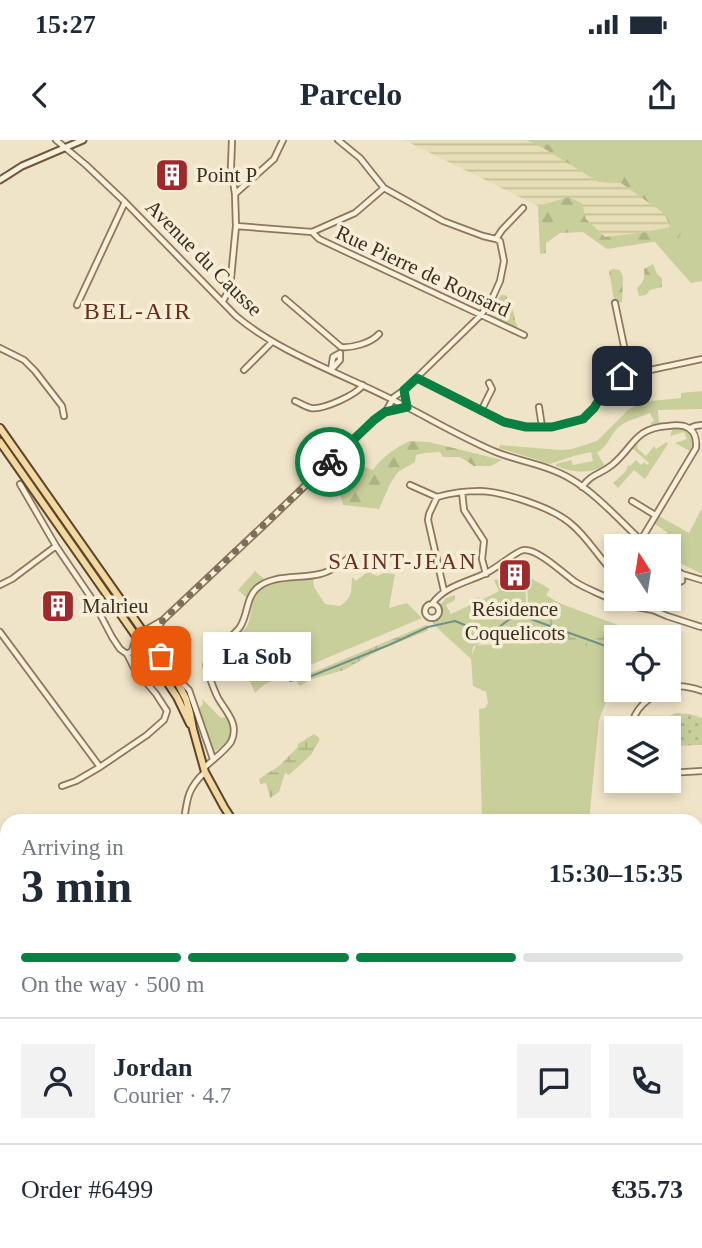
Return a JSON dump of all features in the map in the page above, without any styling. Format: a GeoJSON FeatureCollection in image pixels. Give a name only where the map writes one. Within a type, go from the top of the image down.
{"type":"FeatureCollection","features":[{"type":"Feature","properties":{"kind":"main road"},"geometry":{"type":"LineString","coordinates":[[0,428],[173,674],[186,699],[205,770],[228,814]]}},
{"type":"Feature","properties":{"kind":"main road"},"geometry":{"type":"LineString","coordinates":[[0,442],[147,652],[177,697],[193,729]]}},
{"type":"Feature","properties":{"kind":"street","name":"Avenue du Causse"},"geometry":{"type":"LineString","coordinates":[[56,140],[125,202],[244,323],[272,342],[495,451],[548,468],[571,479],[634,534]]}},
{"type":"Feature","properties":{"kind":"street"},"geometry":{"type":"LineString","coordinates":[[0,180],[22,166],[83,140]]}},
{"type":"Feature","properties":{"kind":"street"},"geometry":{"type":"LineString","coordinates":[[223,301],[230,288],[236,226],[231,167],[232,140]]}},
{"type":"Feature","properties":{"kind":"street"},"geometry":{"type":"LineString","coordinates":[[235,194],[274,159],[283,140]]}},
{"type":"Feature","properties":{"kind":"street"},"geometry":{"type":"LineString","coordinates":[[144,631],[163,620],[386,411],[394,397],[481,315],[500,281],[504,261],[500,241],[443,221],[384,188],[360,158],[338,140]]}},
{"type":"Feature","properties":{"kind":"street"},"geometry":{"type":"LineString","coordinates":[[236,226],[312,232],[355,213],[384,188]]}},
{"type":"Feature","properties":{"kind":"street"},"geometry":{"type":"LineString","coordinates":[[77,305],[125,202]]}},
{"type":"Feature","properties":{"kind":"street"},"geometry":{"type":"LineString","coordinates":[[496,239],[523,208]]}},
{"type":"Feature","properties":{"kind":"street","name":"Rue Pierre de Ronsard"},"geometry":{"type":"LineString","coordinates":[[312,232],[319,239],[524,335]]}},
{"type":"Feature","properties":{"kind":"street"},"geometry":{"type":"LineString","coordinates":[[285,299],[340,350],[340,360],[331,370]]}},
{"type":"Feature","properties":{"kind":"street"},"geometry":{"type":"LineString","coordinates":[[615,303],[630,375]]}},
{"type":"Feature","properties":{"kind":"street"},"geometry":{"type":"LineString","coordinates":[[340,350],[374,339],[379,334]]}},
{"type":"Feature","properties":{"kind":"street"},"geometry":{"type":"LineString","coordinates":[[244,370],[272,342]]}},
{"type":"Feature","properties":{"kind":"street"},"geometry":{"type":"LineString","coordinates":[[0,348],[24,360],[35,371],[62,406],[64,416]]}},
{"type":"Feature","properties":{"kind":"street"},"geometry":{"type":"LineString","coordinates":[[417,378],[504,422],[526,427],[552,427],[583,419],[613,380],[702,359]]}},
{"type":"Feature","properties":{"kind":"street"},"geometry":{"type":"LineString","coordinates":[[481,411],[492,389],[489,383]]}},
{"type":"Feature","properties":{"kind":"street"},"geometry":{"type":"LineString","coordinates":[[295,401],[312,408],[321,408],[359,391],[363,385]]}},
{"type":"Feature","properties":{"kind":"street"},"geometry":{"type":"LineString","coordinates":[[386,411],[407,407],[404,390]]}},
{"type":"Feature","properties":{"kind":"street"},"geometry":{"type":"LineString","coordinates":[[539,407],[542,427]]}},
{"type":"Feature","properties":{"kind":"street"},"geometry":{"type":"LineString","coordinates":[[582,487],[590,477],[612,465],[635,439],[649,429],[681,425],[690,428],[697,443]]}},
{"type":"Feature","properties":{"kind":"street"},"geometry":{"type":"LineString","coordinates":[[690,428],[702,425]]}},
{"type":"Feature","properties":{"kind":"street"},"geometry":{"type":"LineString","coordinates":[[644,534],[702,438]]}},
{"type":"Feature","properties":{"kind":"street"},"geometry":{"type":"LineString","coordinates":[[20,484],[55,546],[92,599],[120,649],[147,652]]}},
{"type":"Feature","properties":{"kind":"street"},"geometry":{"type":"LineString","coordinates":[[411,485],[437,497],[450,493],[482,491],[520,499],[552,510],[570,523],[604,564]]}},
{"type":"Feature","properties":{"kind":"street"},"geometry":{"type":"LineString","coordinates":[[462,492],[464,510],[484,541],[482,559],[486,574]]}},
{"type":"Feature","properties":{"kind":"street"},"geometry":{"type":"LineString","coordinates":[[437,497],[428,520],[444,591]]}},
{"type":"Feature","properties":{"kind":"street"},"geometry":{"type":"LineString","coordinates":[[632,501],[655,515]]}},
{"type":"Feature","properties":{"kind":"street"},"geometry":{"type":"LineString","coordinates":[[0,585],[55,546]]}},
{"type":"Feature","properties":{"kind":"street"},"geometry":{"type":"LineString","coordinates":[[432,604],[444,591],[494,570],[517,552],[524,550],[531,551],[575,582],[604,596]]}},
{"type":"Feature","properties":{"kind":"street"},"geometry":{"type":"LineString","coordinates":[[185,814],[191,787],[213,759],[229,746],[233,738],[232,718],[218,698],[206,670],[213,652],[243,624],[251,595],[259,586],[274,580],[321,574],[337,567],[352,555]]}},
{"type":"Feature","properties":{"kind":"street"},"geometry":{"type":"LineString","coordinates":[[681,582],[682,574],[702,580]]}},
{"type":"Feature","properties":{"kind":"street"},"geometry":{"type":"LineString","coordinates":[[655,611],[702,626],[701,633]]}},
{"type":"Feature","properties":{"kind":"street"},"geometry":{"type":"LineString","coordinates":[[156,648],[156,632],[163,620]]}},
{"type":"Feature","properties":{"kind":"street"},"geometry":{"type":"LineString","coordinates":[[0,632],[100,767]]}},
{"type":"Feature","properties":{"kind":"street"},"geometry":{"type":"LineString","coordinates":[[62,786],[100,767],[164,720],[167,711],[134,668],[129,652],[136,637]]}},
{"type":"Feature","properties":{"kind":"street"},"geometry":{"type":"LineString","coordinates":[[173,674],[189,690],[213,759]]}},
{"type":"Feature","properties":{"kind":"street"},"geometry":{"type":"LineString","coordinates":[[681,686],[702,691]]}},
{"type":"Feature","properties":{"kind":"street"},"geometry":{"type":"LineString","coordinates":[[635,716],[645,702]]}},
{"type":"Feature","properties":{"kind":"street"},"geometry":{"type":"LineString","coordinates":[[681,772],[702,771]]}},
{"type":"Feature","properties":{"kind":"shaded area"},"geometry":{"type":"Polygon","coordinates":[[[404,140],[527,140],[599,182],[621,183],[665,214],[670,228],[605,237],[586,219],[582,203],[570,197],[538,206],[404,140]]]}},
{"type":"Feature","properties":{"kind":"green space"},"geometry":{"type":"Polygon","coordinates":[[[527,140],[702,140],[702,281],[691,283],[646,232],[670,228],[665,214],[621,183],[599,182],[527,140]]]}},
{"type":"Feature","properties":{"kind":"green space"},"geometry":{"type":"Polygon","coordinates":[[[527,140],[539,140],[604,174],[611,174],[614,168],[622,170],[629,179],[678,211],[682,229],[679,238],[607,249],[583,232],[560,233],[546,243],[546,253],[540,254],[538,206],[569,197],[582,203],[586,219],[605,237],[670,227],[665,214],[621,183],[599,182],[527,140]]]}},
{"type":"Feature","properties":{"kind":"green space"},"geometry":{"type":"Polygon","coordinates":[[[653,264],[662,278],[662,287],[639,296],[637,288],[644,280],[644,269],[653,264]]]}},
{"type":"Feature","properties":{"kind":"green space"},"geometry":{"type":"Polygon","coordinates":[[[620,270],[623,277],[622,303],[614,300],[609,271],[620,270]]]}},
{"type":"Feature","properties":{"kind":"green space"},"geometry":{"type":"Polygon","coordinates":[[[501,295],[506,295],[518,326],[514,327],[489,314],[501,295]]]}},
{"type":"Feature","properties":{"kind":"green space"},"geometry":{"type":"Polygon","coordinates":[[[702,391],[702,409],[658,410],[659,423],[651,425],[654,421],[650,413],[622,425],[597,453],[605,466],[593,470],[575,471],[556,466],[571,460],[573,465],[593,461],[591,452],[550,464],[499,448],[500,445],[572,449],[597,441],[628,410],[642,402],[681,398],[681,393],[702,391]]]}},
{"type":"Feature","properties":{"kind":"green space"},"geometry":{"type":"Polygon","coordinates":[[[673,428],[683,429],[690,434],[690,451],[675,443],[687,439],[684,432],[670,436],[673,428]]]}},
{"type":"Feature","properties":{"kind":"green space"},"geometry":{"type":"Polygon","coordinates":[[[410,441],[429,442],[502,460],[491,466],[474,466],[460,457],[443,457],[440,452],[416,455],[415,462],[398,472],[379,509],[343,505],[339,490],[346,470],[359,465],[373,470],[390,453],[410,441]]]}},
{"type":"Feature","properties":{"kind":"green space"},"geometry":{"type":"Polygon","coordinates":[[[667,442],[645,479],[634,470],[618,488],[613,483],[626,471],[628,465],[636,460],[641,465],[644,462],[647,465],[649,463],[632,448],[635,444],[646,456],[654,446],[656,449],[667,442]]]}},
{"type":"Feature","properties":{"kind":"green space"},"geometry":{"type":"Polygon","coordinates":[[[702,508],[702,574],[681,564],[681,534],[668,534],[655,524],[659,516],[689,533],[702,508]]]}},
{"type":"Feature","properties":{"kind":"green space"},"geometry":{"type":"Polygon","coordinates":[[[371,569],[372,574],[377,576],[384,573],[395,574],[389,608],[407,603],[422,618],[265,684],[255,693],[237,652],[217,650],[247,626],[254,599],[264,587],[279,581],[313,578],[314,587],[325,604],[340,606],[349,597],[352,577],[356,581],[371,569]]]}},
{"type":"Feature","properties":{"kind":"green space"},"geometry":{"type":"Polygon","coordinates":[[[255,571],[264,579],[247,598],[238,590],[255,571]]]}},
{"type":"Feature","properties":{"kind":"green space"},"geometry":{"type":"Polygon","coordinates":[[[525,574],[526,604],[519,624],[528,607],[527,576],[550,589],[546,595],[559,603],[618,625],[604,625],[606,702],[599,720],[590,814],[482,814],[479,709],[485,708],[488,703],[486,692],[473,686],[471,659],[433,624],[432,620],[439,616],[437,601],[441,604],[446,598],[455,595],[455,600],[446,605],[451,614],[470,605],[469,601],[479,597],[481,600],[499,591],[494,580],[501,579],[508,587],[525,574]],[[519,624],[516,632],[503,641],[477,645],[501,644],[516,634],[519,624]]]}},
{"type":"Feature","properties":{"kind":"green space"},"geometry":{"type":"Polygon","coordinates":[[[539,615],[604,635],[604,652],[535,630],[529,623],[539,615]]]}},
{"type":"Feature","properties":{"kind":"green space"},"geometry":{"type":"Polygon","coordinates":[[[429,626],[427,631],[381,649],[344,670],[309,680],[300,686],[294,678],[316,671],[429,626]]]}},
{"type":"Feature","properties":{"kind":"green space"},"geometry":{"type":"Polygon","coordinates":[[[202,699],[221,718],[227,716],[229,722],[227,742],[213,751],[199,708],[203,704],[202,699]]]}},
{"type":"Feature","properties":{"kind":"green space"},"geometry":{"type":"Polygon","coordinates":[[[676,713],[702,718],[702,745],[681,746],[681,716],[669,716],[676,713]]]}},
{"type":"Feature","properties":{"kind":"green space"},"geometry":{"type":"Polygon","coordinates":[[[314,734],[320,739],[311,755],[289,775],[285,773],[279,792],[270,798],[266,783],[260,784],[259,779],[279,766],[298,744],[314,734]]]}},
{"type":"Feature","properties":{"kind":"waterway"},"geometry":{"type":"LineString","coordinates":[[290,681],[309,677],[428,627],[455,621],[487,632],[494,631],[511,618],[520,615]]}},
{"type":"Feature","properties":{"kind":"waterway"},"geometry":{"type":"LineString","coordinates":[[525,617],[604,645]]}},
{"type":"Feature","properties":{"kind":"way so far"},"geometry":{"type":"LineString","coordinates":[[161,656],[156,648],[155,638],[163,620],[330,462]]}},
{"type":"Feature","properties":{"kind":"place","name":"Point P"},"geometry":{"type":"Point","coordinates":[172,175]}},
{"type":"Feature","properties":{"kind":"place","name":"Résidence Coquelicots"},"geometry":{"type":"Point","coordinates":[515,575]}},
{"type":"Feature","properties":{"kind":"place","name":"Malrieu"},"geometry":{"type":"Point","coordinates":[58,606]}},
{"type":"Feature","properties":{"kind":"place","name":"La Sob"},"geometry":{"type":"Point","coordinates":[161,656]}},
{"type":"Feature","properties":{"kind":"district","name":"BEL-AIR"},"geometry":{"type":"Point","coordinates":[138,311]}},
{"type":"Feature","properties":{"kind":"district","name":"SAINT-JEAN"},"geometry":{"type":"Point","coordinates":[403,561]}},
{"type":"Feature","properties":{"kind":"route"},"geometry":{"type":"LineString","coordinates":[[330,462],[386,411],[407,407],[404,390],[417,378],[504,422],[526,427],[552,427],[583,419],[613,380],[622,376]]}}]}
